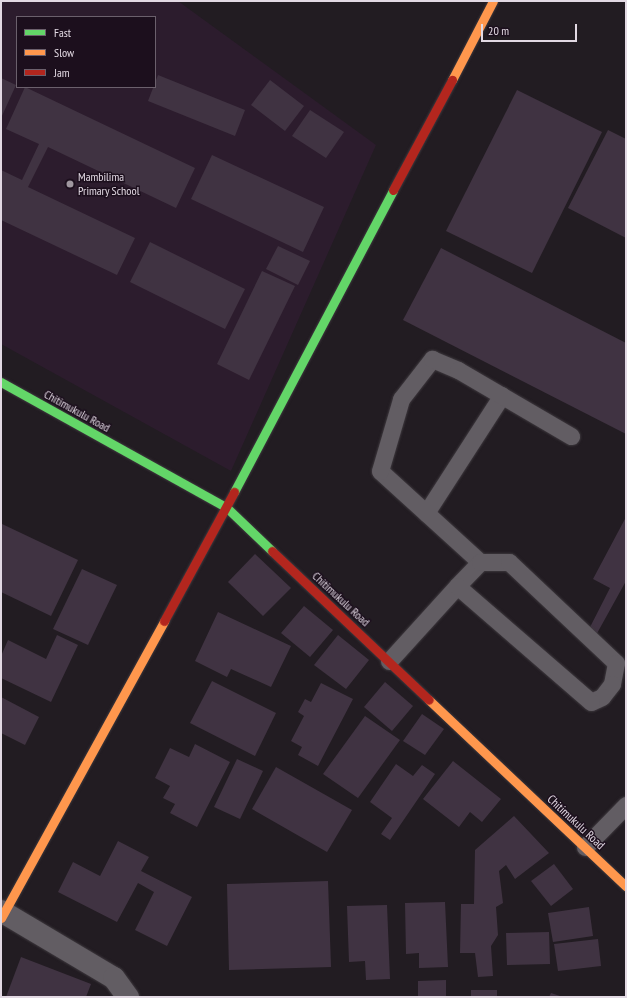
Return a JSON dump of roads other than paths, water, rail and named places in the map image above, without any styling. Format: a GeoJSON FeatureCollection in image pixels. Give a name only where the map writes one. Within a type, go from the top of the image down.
{"type":"FeatureCollection","features":[{"type":"Feature","properties":{"kind":"street"},"geometry":{"type":"LineString","coordinates":[[128,997],[114,978],[2,914],[226,507],[493,1]]}},
{"type":"Feature","properties":{"kind":"street","name":"Chitimukulu Road"},"geometry":{"type":"LineString","coordinates":[[1,382],[226,507],[626,886]]}},
{"type":"Feature","properties":{"kind":"lane"},"geometry":{"type":"LineString","coordinates":[[457,586],[577,692],[591,702],[602,696],[612,684],[616,663],[509,562],[480,562],[380,471],[401,399],[432,359],[458,370],[571,436]]}},
{"type":"Feature","properties":{"kind":"lane"},"geometry":{"type":"LineString","coordinates":[[426,513],[502,396]]}},
{"type":"Feature","properties":{"kind":"lane"},"geometry":{"type":"LineString","coordinates":[[389,661],[480,562]]}},
{"type":"Feature","properties":{"kind":"lane"},"geometry":{"type":"LineString","coordinates":[[585,847],[626,805]]}},
{"type":"Feature","properties":{"kind":"place","name":"Mambilima Primary School"},"geometry":{"type":"Point","coordinates":[70,184]}}]}
